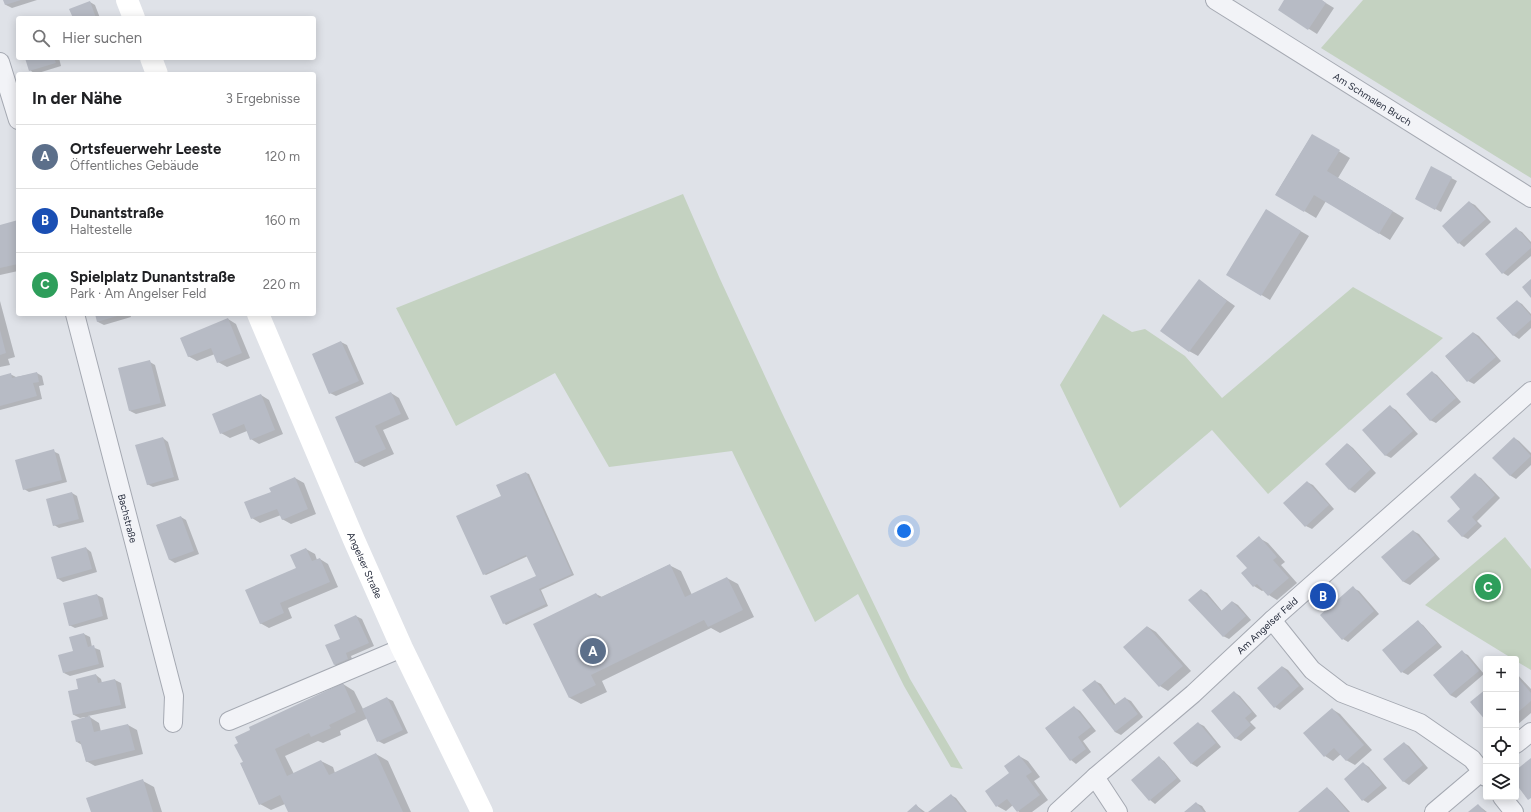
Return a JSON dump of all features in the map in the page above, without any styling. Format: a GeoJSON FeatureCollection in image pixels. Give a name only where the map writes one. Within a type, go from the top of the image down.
{"type":"FeatureCollection","features":[{"type":"Feature","properties":{"kind":"main road"},"geometry":{"type":"LineString","coordinates":[[127,0],[133,16]]}},
{"type":"Feature","properties":{"kind":"main road"},"geometry":{"type":"LineString","coordinates":[[152,60],[156,72]]}},
{"type":"Feature","properties":{"kind":"main road","name":"Angelser Straße"},"geometry":{"type":"LineString","coordinates":[[259,316],[354,540],[402,648],[482,812]]}},
{"type":"Feature","properties":{"kind":"street","name":"Am Schmalen Bruch"},"geometry":{"type":"LineString","coordinates":[[1215,0],[1531,198]]}},
{"type":"Feature","properties":{"kind":"street"},"geometry":{"type":"LineString","coordinates":[[0,62],[16,114]]}},
{"type":"Feature","properties":{"kind":"street","name":"Bachstraße"},"geometry":{"type":"LineString","coordinates":[[76,316],[174,696],[173,723]]}},
{"type":"Feature","properties":{"kind":"street","name":"Am Angelser Feld"},"geometry":{"type":"LineString","coordinates":[[1057,812],[1095,777],[1193,694],[1272,620],[1531,391]]}},
{"type":"Feature","properties":{"kind":"street"},"geometry":{"type":"LineString","coordinates":[[1272,620],[1312,670],[1342,693],[1420,723],[1472,759],[1483,770]]}},
{"type":"Feature","properties":{"kind":"street"},"geometry":{"type":"LineString","coordinates":[[229,721],[402,648]]}},
{"type":"Feature","properties":{"kind":"street"},"geometry":{"type":"LineString","coordinates":[[1519,742],[1531,732]]}},
{"type":"Feature","properties":{"kind":"street"},"geometry":{"type":"LineString","coordinates":[[1434,812],[1483,774]]}},
{"type":"Feature","properties":{"kind":"street"},"geometry":{"type":"LineString","coordinates":[[1095,777],[1118,812]]}},
{"type":"Feature","properties":{"kind":"street"},"geometry":{"type":"LineString","coordinates":[[1504,800],[1514,812]]}},
{"type":"Feature","properties":{"kind":"green space"},"geometry":{"type":"Polygon","coordinates":[[[1363,0],[1531,0],[1531,178],[1321,48],[1363,0]]]}},
{"type":"Feature","properties":{"kind":"green space"},"geometry":{"type":"Polygon","coordinates":[[[683,194],[720,279],[782,413],[910,679],[963,769],[951,767],[904,686],[858,594],[815,622],[732,451],[609,467],[555,373],[456,426],[396,308],[683,194]]]}},
{"type":"Feature","properties":{"kind":"green space"},"geometry":{"type":"Polygon","coordinates":[[[1353,287],[1443,338],[1268,494],[1212,430],[1120,508],[1060,385],[1103,314],[1132,332],[1145,329],[1185,356],[1222,398],[1353,287]]]}},
{"type":"Feature","properties":{"kind":"green space"},"geometry":{"type":"Polygon","coordinates":[[[1505,537],[1531,569],[1531,670],[1519,663],[1519,656],[1508,656],[1425,605],[1505,537]]]}},
{"type":"Feature","properties":{"kind":"building"},"geometry":{"type":"Polygon","coordinates":[[[3,0],[21,0],[5,5],[3,0]]]}},
{"type":"Feature","properties":{"kind":"building"},"geometry":{"type":"Polygon","coordinates":[[[1284,0],[1322,0],[1326,3],[1308,30],[1278,10],[1284,0]]]}},
{"type":"Feature","properties":{"kind":"building"},"geometry":{"type":"Polygon","coordinates":[[[90,1],[95,16],[72,16],[69,9],[90,1]]]}},
{"type":"Feature","properties":{"kind":"building"},"geometry":{"type":"Polygon","coordinates":[[[26,60],[55,60],[56,63],[29,71],[26,60]]]}},
{"type":"Feature","properties":{"kind":"building"},"geometry":{"type":"Polygon","coordinates":[[[1312,134],[1340,150],[1327,171],[1393,211],[1379,234],[1314,195],[1304,212],[1275,195],[1312,134]]]}},
{"type":"Feature","properties":{"kind":"building"},"geometry":{"type":"Polygon","coordinates":[[[1431,166],[1452,177],[1435,210],[1415,199],[1431,166]]]}},
{"type":"Feature","properties":{"kind":"building"},"geometry":{"type":"Polygon","coordinates":[[[1469,201],[1486,219],[1458,244],[1442,226],[1469,201]]]}},
{"type":"Feature","properties":{"kind":"building"},"geometry":{"type":"Polygon","coordinates":[[[1266,209],[1301,231],[1261,296],[1226,275],[1266,209]]]}},
{"type":"Feature","properties":{"kind":"building"},"geometry":{"type":"Polygon","coordinates":[[[16,221],[16,264],[0,268],[0,225],[16,221]]]}},
{"type":"Feature","properties":{"kind":"building"},"geometry":{"type":"Polygon","coordinates":[[[1516,227],[1531,244],[1531,248],[1502,274],[1485,254],[1516,227]]]}},
{"type":"Feature","properties":{"kind":"building"},"geometry":{"type":"Polygon","coordinates":[[[1199,279],[1227,301],[1189,352],[1160,331],[1199,279]]]}},
{"type":"Feature","properties":{"kind":"building"},"geometry":{"type":"Polygon","coordinates":[[[1531,279],[1531,298],[1522,287],[1531,279]]]}},
{"type":"Feature","properties":{"kind":"building"},"geometry":{"type":"Polygon","coordinates":[[[1517,300],[1531,316],[1531,320],[1513,336],[1496,318],[1517,300]]]}},
{"type":"Feature","properties":{"kind":"building"},"geometry":{"type":"Polygon","coordinates":[[[96,316],[117,316],[97,322],[96,316]]]}},
{"type":"Feature","properties":{"kind":"building"},"geometry":{"type":"Polygon","coordinates":[[[228,318],[242,353],[217,363],[211,348],[188,357],[180,338],[228,318]]]}},
{"type":"Feature","properties":{"kind":"building"},"geometry":{"type":"Polygon","coordinates":[[[0,330],[6,353],[0,355],[0,330]]]}},
{"type":"Feature","properties":{"kind":"building"},"geometry":{"type":"Polygon","coordinates":[[[1473,332],[1496,357],[1467,382],[1445,356],[1473,332]]]}},
{"type":"Feature","properties":{"kind":"building"},"geometry":{"type":"Polygon","coordinates":[[[341,341],[359,381],[329,394],[312,354],[341,341]]]}},
{"type":"Feature","properties":{"kind":"building"},"geometry":{"type":"Polygon","coordinates":[[[150,360],[161,403],[129,411],[118,368],[150,360]]]}},
{"type":"Feature","properties":{"kind":"building"},"geometry":{"type":"Polygon","coordinates":[[[1432,371],[1456,398],[1430,421],[1406,394],[1432,371]]]}},
{"type":"Feature","properties":{"kind":"building"},"geometry":{"type":"Polygon","coordinates":[[[37,372],[39,382],[33,383],[37,396],[0,406],[0,376],[11,373],[12,378],[37,372]]]}},
{"type":"Feature","properties":{"kind":"building"},"geometry":{"type":"Polygon","coordinates":[[[391,392],[401,414],[375,426],[386,449],[355,463],[335,417],[391,392]]]}},
{"type":"Feature","properties":{"kind":"building"},"geometry":{"type":"Polygon","coordinates":[[[261,394],[275,430],[250,440],[244,424],[220,434],[212,414],[261,394]]]}},
{"type":"Feature","properties":{"kind":"building"},"geometry":{"type":"Polygon","coordinates":[[[1390,405],[1413,431],[1385,456],[1362,430],[1390,405]]]}},
{"type":"Feature","properties":{"kind":"building"},"geometry":{"type":"Polygon","coordinates":[[[163,437],[174,477],[147,485],[135,445],[163,437]]]}},
{"type":"Feature","properties":{"kind":"building"},"geometry":{"type":"Polygon","coordinates":[[[1514,437],[1531,456],[1510,476],[1492,458],[1514,437]]]}},
{"type":"Feature","properties":{"kind":"building"},"geometry":{"type":"Polygon","coordinates":[[[1347,443],[1371,469],[1349,490],[1325,464],[1347,443]]]}},
{"type":"Feature","properties":{"kind":"building"},"geometry":{"type":"Polygon","coordinates":[[[54,449],[62,480],[23,490],[15,460],[54,449]]]}},
{"type":"Feature","properties":{"kind":"building"},"geometry":{"type":"Polygon","coordinates":[[[526,472],[572,574],[539,589],[546,604],[503,624],[490,596],[536,576],[526,555],[483,575],[456,516],[501,496],[496,485],[526,472]]]}},
{"type":"Feature","properties":{"kind":"building"},"geometry":{"type":"Polygon","coordinates":[[[1475,473],[1495,495],[1472,517],[1477,523],[1462,537],[1447,521],[1460,509],[1450,497],[1475,473]]]}},
{"type":"Feature","properties":{"kind":"building"},"geometry":{"type":"Polygon","coordinates":[[[295,477],[308,509],[282,520],[277,509],[251,519],[244,502],[271,492],[269,488],[295,477]]]}},
{"type":"Feature","properties":{"kind":"building"},"geometry":{"type":"Polygon","coordinates":[[[1307,481],[1329,505],[1305,527],[1283,503],[1307,481]]]}},
{"type":"Feature","properties":{"kind":"building"},"geometry":{"type":"Polygon","coordinates":[[[72,492],[79,519],[53,526],[46,499],[72,492]]]}},
{"type":"Feature","properties":{"kind":"building"},"geometry":{"type":"Polygon","coordinates":[[[181,516],[194,551],[169,560],[156,525],[181,516]]]}},
{"type":"Feature","properties":{"kind":"building"},"geometry":{"type":"Polygon","coordinates":[[[1413,530],[1435,555],[1403,582],[1381,557],[1413,530]]]}},
{"type":"Feature","properties":{"kind":"building"},"geometry":{"type":"Polygon","coordinates":[[[1259,536],[1277,557],[1273,560],[1289,578],[1268,596],[1257,584],[1253,587],[1241,573],[1247,568],[1236,556],[1259,536]]]}},
{"type":"Feature","properties":{"kind":"building"},"geometry":{"type":"Polygon","coordinates":[[[86,547],[92,569],[57,579],[51,557],[86,547]]]}},
{"type":"Feature","properties":{"kind":"building"},"geometry":{"type":"Polygon","coordinates":[[[306,548],[312,561],[320,558],[330,582],[280,603],[284,613],[260,624],[245,590],[296,568],[290,555],[306,548]]]}},
{"type":"Feature","properties":{"kind":"building"},"geometry":{"type":"Polygon","coordinates":[[[670,564],[685,597],[727,577],[743,610],[708,627],[704,620],[591,675],[596,685],[569,698],[533,624],[596,593],[599,598],[670,564]]]}},
{"type":"Feature","properties":{"kind":"building"},"geometry":{"type":"Polygon","coordinates":[[[1353,586],[1374,611],[1342,640],[1320,615],[1353,586]]]}},
{"type":"Feature","properties":{"kind":"building"},"geometry":{"type":"Polygon","coordinates":[[[1201,589],[1221,611],[1232,601],[1246,616],[1223,637],[1188,600],[1201,589]]]}},
{"type":"Feature","properties":{"kind":"building"},"geometry":{"type":"Polygon","coordinates":[[[97,594],[103,616],[69,626],[63,603],[97,594]]]}},
{"type":"Feature","properties":{"kind":"building"},"geometry":{"type":"Polygon","coordinates":[[[356,615],[369,643],[346,653],[348,659],[334,665],[325,645],[340,639],[334,625],[356,615]]]}},
{"type":"Feature","properties":{"kind":"building"},"geometry":{"type":"Polygon","coordinates":[[[1418,620],[1437,643],[1401,673],[1382,650],[1418,620]]]}},
{"type":"Feature","properties":{"kind":"building"},"geometry":{"type":"Polygon","coordinates":[[[1147,626],[1183,666],[1159,687],[1123,647],[1147,626]]]}},
{"type":"Feature","properties":{"kind":"building"},"geometry":{"type":"Polygon","coordinates":[[[84,633],[88,647],[94,645],[99,664],[63,673],[58,655],[73,651],[69,637],[84,633]]]}},
{"type":"Feature","properties":{"kind":"building"},"geometry":{"type":"Polygon","coordinates":[[[1462,650],[1479,671],[1450,695],[1433,675],[1462,650]]]}},
{"type":"Feature","properties":{"kind":"building"},"geometry":{"type":"Polygon","coordinates":[[[1282,666],[1299,686],[1274,708],[1257,688],[1282,666]]]}},
{"type":"Feature","properties":{"kind":"building"},"geometry":{"type":"Polygon","coordinates":[[[96,674],[98,683],[115,679],[121,705],[73,715],[68,691],[78,689],[76,679],[96,674]]]}},
{"type":"Feature","properties":{"kind":"building"},"geometry":{"type":"Polygon","coordinates":[[[1519,679],[1531,693],[1531,701],[1519,711],[1519,679]]]}},
{"type":"Feature","properties":{"kind":"building"},"geometry":{"type":"Polygon","coordinates":[[[1095,680],[1114,705],[1125,697],[1138,714],[1115,732],[1082,690],[1095,680]]]}},
{"type":"Feature","properties":{"kind":"building"},"geometry":{"type":"Polygon","coordinates":[[[343,683],[356,712],[329,725],[331,728],[311,737],[309,733],[275,749],[287,776],[321,760],[329,775],[376,753],[403,812],[288,812],[280,795],[259,805],[240,763],[243,762],[234,745],[238,743],[235,737],[250,730],[249,727],[343,683]]]}},
{"type":"Feature","properties":{"kind":"building"},"geometry":{"type":"Polygon","coordinates":[[[1234,691],[1252,712],[1245,718],[1251,725],[1235,739],[1211,711],[1234,691]]]}},
{"type":"Feature","properties":{"kind":"building"},"geometry":{"type":"Polygon","coordinates":[[[1483,691],[1483,717],[1470,702],[1483,691]]]}},
{"type":"Feature","properties":{"kind":"building"},"geometry":{"type":"Polygon","coordinates":[[[387,697],[403,730],[377,742],[362,709],[387,697]]]}},
{"type":"Feature","properties":{"kind":"building"},"geometry":{"type":"Polygon","coordinates":[[[1074,706],[1091,727],[1078,737],[1086,749],[1070,761],[1045,728],[1074,706]]]}},
{"type":"Feature","properties":{"kind":"building"},"geometry":{"type":"Polygon","coordinates":[[[1332,708],[1364,745],[1346,761],[1334,748],[1324,757],[1303,733],[1332,708]]]}},
{"type":"Feature","properties":{"kind":"building"},"geometry":{"type":"Polygon","coordinates":[[[90,716],[94,732],[128,724],[135,750],[86,762],[80,741],[76,742],[71,721],[90,716]]]}},
{"type":"Feature","properties":{"kind":"building"},"geometry":{"type":"Polygon","coordinates":[[[1198,722],[1216,743],[1191,764],[1173,743],[1198,722]]]}},
{"type":"Feature","properties":{"kind":"building"},"geometry":{"type":"Polygon","coordinates":[[[1404,742],[1423,765],[1403,782],[1383,759],[1404,742]]]}},
{"type":"Feature","properties":{"kind":"building"},"geometry":{"type":"Polygon","coordinates":[[[1019,755],[1032,772],[1026,776],[1040,795],[1017,812],[1007,799],[996,807],[985,791],[1009,773],[1004,766],[1019,755]]]}},
{"type":"Feature","properties":{"kind":"building"},"geometry":{"type":"Polygon","coordinates":[[[1159,756],[1177,778],[1149,801],[1131,780],[1159,756]]]}},
{"type":"Feature","properties":{"kind":"building"},"geometry":{"type":"Polygon","coordinates":[[[1531,758],[1531,798],[1528,800],[1519,788],[1519,768],[1531,758]]]}},
{"type":"Feature","properties":{"kind":"building"},"geometry":{"type":"Polygon","coordinates":[[[1363,762],[1382,784],[1362,801],[1344,779],[1363,762]]]}},
{"type":"Feature","properties":{"kind":"building"},"geometry":{"type":"Polygon","coordinates":[[[143,779],[153,812],[91,812],[86,798],[143,779]]]}},
{"type":"Feature","properties":{"kind":"building"},"geometry":{"type":"Polygon","coordinates":[[[1327,787],[1348,812],[1298,812],[1327,787]]]}},
{"type":"Feature","properties":{"kind":"building"},"geometry":{"type":"Polygon","coordinates":[[[951,794],[965,812],[928,812],[951,794]]]}},
{"type":"Feature","properties":{"kind":"building"},"geometry":{"type":"Polygon","coordinates":[[[1196,802],[1204,812],[1184,812],[1196,802]]]}},
{"type":"Feature","properties":{"kind":"building"},"geometry":{"type":"Polygon","coordinates":[[[916,804],[922,812],[907,812],[916,804]]]}},
{"type":"Feature","properties":{"kind":"building"},"geometry":{"type":"Polygon","coordinates":[[[1478,804],[1485,812],[1468,812],[1478,804]]]}},
{"type":"Feature","properties":{"kind":"place","name":"Spielplatz Dunantstraße"},"geometry":{"type":"Point","coordinates":[1488,587]}},
{"type":"Feature","properties":{"kind":"place","name":"Dunantstraße"},"geometry":{"type":"Point","coordinates":[1323,596]}},
{"type":"Feature","properties":{"kind":"place","name":"Ortsfeuerwehr Leeste"},"geometry":{"type":"Point","coordinates":[593,651]}}]}
